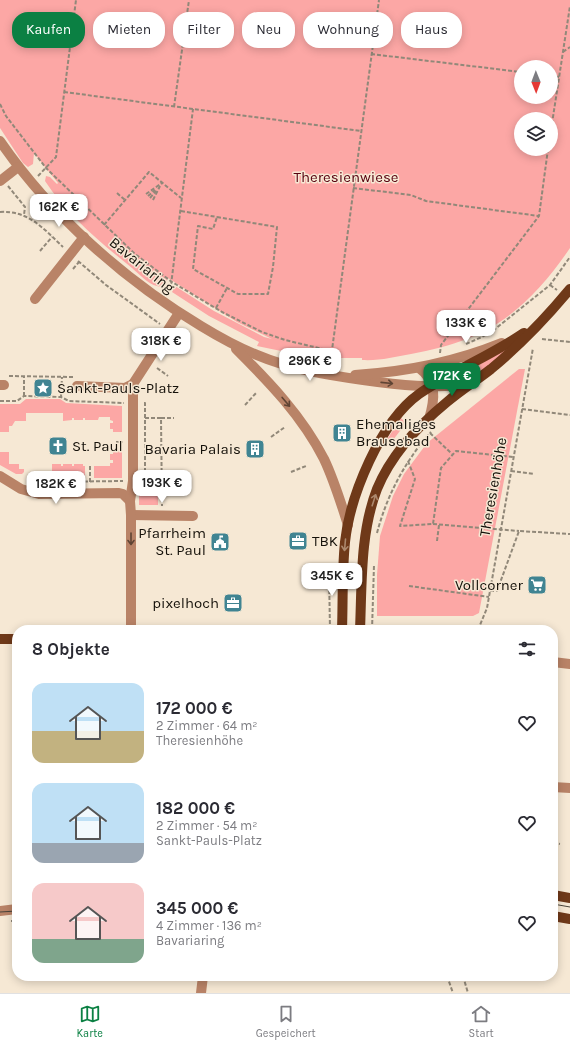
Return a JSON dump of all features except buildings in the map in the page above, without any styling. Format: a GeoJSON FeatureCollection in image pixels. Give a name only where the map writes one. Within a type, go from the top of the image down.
{"type":"FeatureCollection","features":[{"type":"Feature","properties":{"kind":"main road"},"geometry":{"type":"LineString","coordinates":[[360,625],[365,538],[372,504],[384,474],[403,447],[429,418],[514,349],[570,289]]}},
{"type":"Feature","properties":{"kind":"main road"},"geometry":{"type":"LineString","coordinates":[[348,525],[362,480],[382,436],[404,408],[419,394],[518,337],[545,317]]}},
{"type":"Feature","properties":{"kind":"main road","name":"Bavariaring"},"geometry":{"type":"LineString","coordinates":[[342,625],[345,542],[348,525]]}},
{"type":"Feature","properties":{"kind":"main road"},"geometry":{"type":"LineString","coordinates":[[0,639],[12,639]]}},
{"type":"Feature","properties":{"kind":"main road"},"geometry":{"type":"LineString","coordinates":[[558,896],[570,898]]}},
{"type":"Feature","properties":{"kind":"main road"},"geometry":{"type":"LineString","coordinates":[[558,917],[570,919]]}},
{"type":"Feature","properties":{"kind":"street","name":"Bavariaring"},"geometry":{"type":"LineString","coordinates":[[0,141],[18,167],[32,183],[84,237],[128,276],[179,313],[230,343],[273,361],[331,375],[380,382],[432,386]]}},
{"type":"Feature","properties":{"kind":"street"},"geometry":{"type":"LineString","coordinates":[[1,180],[18,167]]}},
{"type":"Feature","properties":{"kind":"street"},"geometry":{"type":"LineString","coordinates":[[35,299],[84,237]]}},
{"type":"Feature","properties":{"kind":"street"},"geometry":{"type":"LineString","coordinates":[[77,381],[125,388],[133,384],[179,313]]}},
{"type":"Feature","properties":{"kind":"street","name":"Bavariaring"},"geometry":{"type":"LineString","coordinates":[[331,375],[419,368],[479,352],[518,337]]}},
{"type":"Feature","properties":{"kind":"street","name":"Bavariaring"},"geometry":{"type":"LineString","coordinates":[[230,343],[279,393],[310,434],[332,479],[348,525]]}},
{"type":"Feature","properties":{"kind":"street"},"geometry":{"type":"LineString","coordinates":[[419,368],[429,377],[432,386],[433,400],[429,418]]}},
{"type":"Feature","properties":{"kind":"street"},"geometry":{"type":"LineString","coordinates":[[131,625],[130,500],[133,481],[133,384]]}},
{"type":"Feature","properties":{"kind":"street"},"geometry":{"type":"LineString","coordinates":[[432,386],[457,386],[471,384]]}},
{"type":"Feature","properties":{"kind":"street"},"geometry":{"type":"LineString","coordinates":[[0,476],[21,489],[35,494],[119,493],[123,494],[130,500]]}},
{"type":"Feature","properties":{"kind":"street"},"geometry":{"type":"LineString","coordinates":[[131,515],[193,516]]}},
{"type":"Feature","properties":{"kind":"street"},"geometry":{"type":"LineString","coordinates":[[558,663],[570,664]]}},
{"type":"Feature","properties":{"kind":"street"},"geometry":{"type":"LineString","coordinates":[[558,787],[570,788]]}},
{"type":"Feature","properties":{"kind":"street"},"geometry":{"type":"LineString","coordinates":[[0,911],[12,910]]}},
{"type":"Feature","properties":{"kind":"street"},"geometry":{"type":"LineString","coordinates":[[201,993],[202,981]]}},
{"type":"Feature","properties":{"kind":"path"},"geometry":{"type":"LineString","coordinates":[[32,183],[56,158],[76,0]]}},
{"type":"Feature","properties":{"kind":"path"},"geometry":{"type":"LineString","coordinates":[[174,106],[189,0]]}},
{"type":"Feature","properties":{"kind":"path"},"geometry":{"type":"LineString","coordinates":[[331,375],[331,351],[379,0]]}},
{"type":"Feature","properties":{"kind":"path"},"geometry":{"type":"LineString","coordinates":[[554,112],[570,6]]}},
{"type":"Feature","properties":{"kind":"path"},"geometry":{"type":"LineString","coordinates":[[563,53],[570,48]]}},
{"type":"Feature","properties":{"kind":"path"},"geometry":{"type":"LineString","coordinates":[[371,54],[514,71]]}},
{"type":"Feature","properties":{"kind":"path"},"geometry":{"type":"LineString","coordinates":[[64,92],[361,131]]}},
{"type":"Feature","properties":{"kind":"path"},"geometry":{"type":"LineString","coordinates":[[0,104],[6,116],[46,168],[135,254],[171,283],[262,332],[286,340],[331,351]]}},
{"type":"Feature","properties":{"kind":"path"},"geometry":{"type":"LineString","coordinates":[[171,283],[193,109]]}},
{"type":"Feature","properties":{"kind":"path"},"geometry":{"type":"LineString","coordinates":[[440,353],[441,345],[538,216],[547,156]]}},
{"type":"Feature","properties":{"kind":"path"},"geometry":{"type":"LineString","coordinates":[[104,225],[149,172],[161,184],[182,199]]}},
{"type":"Feature","properties":{"kind":"path"},"geometry":{"type":"LineString","coordinates":[[1,180],[24,207],[24,215]]}},
{"type":"Feature","properties":{"kind":"path"},"geometry":{"type":"LineString","coordinates":[[161,184],[149,197],[161,184]]}},
{"type":"Feature","properties":{"kind":"path"},"geometry":{"type":"LineString","coordinates":[[354,188],[411,195],[426,201],[538,216]]}},
{"type":"Feature","properties":{"kind":"path"},"geometry":{"type":"LineString","coordinates":[[117,193],[125,200]]}},
{"type":"Feature","properties":{"kind":"path"},"geometry":{"type":"LineString","coordinates":[[180,210],[277,227],[273,267],[268,294],[238,294],[193,269],[198,226],[213,229],[218,217]]}},
{"type":"Feature","properties":{"kind":"path"},"geometry":{"type":"LineString","coordinates":[[0,212],[24,215],[33,220],[106,286],[168,329]]}},
{"type":"Feature","properties":{"kind":"path"},"geometry":{"type":"LineString","coordinates":[[40,250],[52,237]]}},
{"type":"Feature","properties":{"kind":"path"},"geometry":{"type":"LineString","coordinates":[[462,346],[495,329],[550,285],[570,257]]}},
{"type":"Feature","properties":{"kind":"path"},"geometry":{"type":"LineString","coordinates":[[550,285],[557,290]]}},
{"type":"Feature","properties":{"kind":"path"},"geometry":{"type":"LineString","coordinates":[[216,308],[227,288]]}},
{"type":"Feature","properties":{"kind":"path"},"geometry":{"type":"LineString","coordinates":[[542,339],[570,342]]}},
{"type":"Feature","properties":{"kind":"path","name":"Theresienhöhe"},"geometry":{"type":"LineString","coordinates":[[480,625],[486,611],[490,590],[532,348]]}},
{"type":"Feature","properties":{"kind":"path"},"geometry":{"type":"LineString","coordinates":[[157,368],[168,376]]}},
{"type":"Feature","properties":{"kind":"path"},"geometry":{"type":"LineString","coordinates":[[24,376],[24,396]]}},
{"type":"Feature","properties":{"kind":"path"},"geometry":{"type":"LineString","coordinates":[[3,382],[24,376],[62,377],[77,381]]}},
{"type":"Feature","properties":{"kind":"path"},"geometry":{"type":"LineString","coordinates":[[61,396],[62,377]]}},
{"type":"Feature","properties":{"kind":"path"},"geometry":{"type":"LineString","coordinates":[[245,405],[257,392]]}},
{"type":"Feature","properties":{"kind":"path"},"geometry":{"type":"LineString","coordinates":[[0,401],[18,401],[24,396],[61,396],[69,402],[145,403],[145,481],[31,481]]}},
{"type":"Feature","properties":{"kind":"path"},"geometry":{"type":"LineString","coordinates":[[522,409],[570,415]]}},
{"type":"Feature","properties":{"kind":"path"},"geometry":{"type":"LineString","coordinates":[[145,418],[174,418]]}},
{"type":"Feature","properties":{"kind":"path"},"geometry":{"type":"LineString","coordinates":[[161,418],[162,515]]}},
{"type":"Feature","properties":{"kind":"path"},"geometry":{"type":"LineString","coordinates":[[271,437],[285,427]]}},
{"type":"Feature","properties":{"kind":"path"},"geometry":{"type":"LineString","coordinates":[[376,540],[382,514],[390,495],[408,461],[419,445],[430,433],[452,454]]}},
{"type":"Feature","properties":{"kind":"path"},"geometry":{"type":"LineString","coordinates":[[433,524],[441,468],[452,454],[456,451],[513,457]]}},
{"type":"Feature","properties":{"kind":"path"},"geometry":{"type":"LineString","coordinates":[[408,461],[415,479],[400,526],[433,524],[570,534]]}},
{"type":"Feature","properties":{"kind":"path"},"geometry":{"type":"LineString","coordinates":[[90,466],[90,494]]}},
{"type":"Feature","properties":{"kind":"path"},"geometry":{"type":"LineString","coordinates":[[291,472],[306,466]]}},
{"type":"Feature","properties":{"kind":"path"},"geometry":{"type":"LineString","coordinates":[[511,471],[534,474]]}},
{"type":"Feature","properties":{"kind":"path"},"geometry":{"type":"LineString","coordinates":[[437,541],[439,525]]}},
{"type":"Feature","properties":{"kind":"path"},"geometry":{"type":"LineString","coordinates":[[490,590],[497,591],[519,531]]}},
{"type":"Feature","properties":{"kind":"path"},"geometry":{"type":"LineString","coordinates":[[372,625],[374,560]]}},
{"type":"Feature","properties":{"kind":"path"},"geometry":{"type":"LineString","coordinates":[[329,573],[330,625]]}},
{"type":"Feature","properties":{"kind":"path"},"geometry":{"type":"LineString","coordinates":[[409,586],[488,597]]}},
{"type":"Feature","properties":{"kind":"path"},"geometry":{"type":"LineString","coordinates":[[449,981],[453,993]]}},
{"type":"Feature","properties":{"kind":"path"},"geometry":{"type":"LineString","coordinates":[[464,981],[468,993]]}},
{"type":"Feature","properties":{"kind":"green space","name":"Theresienwiese"},"geometry":{"type":"Polygon","coordinates":[[[0,0],[570,0],[570,248],[539,288],[514,312],[485,331],[448,346],[375,360],[362,360],[362,358],[336,358],[312,353],[310,357],[257,346],[259,342],[209,316],[172,292],[175,286],[214,311],[264,337],[272,339],[237,322],[168,278],[164,286],[158,286],[150,283],[108,249],[74,217],[45,181],[46,176],[50,177],[57,184],[58,183],[34,153],[33,164],[28,167],[23,163],[0,128],[0,0]]]}},
{"type":"Feature","properties":{"kind":"green space"},"geometry":{"type":"Polygon","coordinates":[[[503,350],[506,352],[487,367],[477,373],[466,374],[466,373],[503,350]]]}},
{"type":"Feature","properties":{"kind":"green space"},"geometry":{"type":"Polygon","coordinates":[[[519,369],[525,369],[479,613],[473,616],[377,616],[377,575],[380,536],[393,496],[404,474],[427,443],[519,369]]]}},
{"type":"Feature","properties":{"kind":"green space"},"geometry":{"type":"Polygon","coordinates":[[[26,399],[60,399],[66,403],[122,406],[122,432],[113,432],[113,429],[110,429],[110,423],[113,423],[113,421],[110,420],[110,417],[99,417],[98,420],[85,420],[85,418],[83,418],[83,420],[74,420],[74,418],[72,418],[72,420],[63,421],[63,413],[26,413],[26,421],[15,421],[12,426],[9,426],[9,432],[0,432],[0,404],[20,404],[26,399]]]}},
{"type":"Feature","properties":{"kind":"green space"},"geometry":{"type":"Polygon","coordinates":[[[401,418],[406,423],[390,444],[387,444],[386,441],[401,418]]]}},
{"type":"Feature","properties":{"kind":"green space"},"geometry":{"type":"Polygon","coordinates":[[[113,451],[122,451],[122,478],[94,478],[94,466],[110,466],[110,463],[113,463],[113,460],[110,460],[110,454],[113,454],[113,451]]]}},
{"type":"Feature","properties":{"kind":"green space"},"geometry":{"type":"Polygon","coordinates":[[[0,452],[9,452],[9,464],[19,464],[19,469],[24,469],[24,472],[22,474],[16,474],[0,465],[0,452]]]}},
{"type":"Feature","properties":{"kind":"green space"},"geometry":{"type":"Polygon","coordinates":[[[52,464],[61,464],[61,466],[63,466],[63,464],[72,464],[72,466],[74,466],[74,464],[83,464],[83,466],[85,466],[85,479],[49,479],[49,472],[52,472],[52,464]]]}},
{"type":"Feature","properties":{"kind":"green space"},"geometry":{"type":"Polygon","coordinates":[[[139,482],[158,482],[158,505],[139,505],[139,482]]]}},
{"type":"Feature","properties":{"kind":"tram line"},"geometry":{"type":"LineString","coordinates":[[558,905],[570,907]]}},
{"type":"Feature","properties":{"kind":"tram line"},"geometry":{"type":"LineString","coordinates":[[0,912],[12,911]]}},
{"type":"Feature","properties":{"kind":"place","name":"Sankt-Pauls-Platz"},"geometry":{"type":"Point","coordinates":[43,388]}},
{"type":"Feature","properties":{"kind":"place","name":"Ehemaliges Brausebad"},"geometry":{"type":"Point","coordinates":[342,433]}},
{"type":"Feature","properties":{"kind":"place","name":"St. Paul"},"geometry":{"type":"Point","coordinates":[58,446]}},
{"type":"Feature","properties":{"kind":"place","name":"Bavaria Palais"},"geometry":{"type":"Point","coordinates":[255,449]}},
{"type":"Feature","properties":{"kind":"place","name":"TBK"},"geometry":{"type":"Point","coordinates":[298,541]}},
{"type":"Feature","properties":{"kind":"place","name":"Pfarrheim St. Paul"},"geometry":{"type":"Point","coordinates":[220,542]}},
{"type":"Feature","properties":{"kind":"place","name":"Vollcorner"},"geometry":{"type":"Point","coordinates":[537,585]}},
{"type":"Feature","properties":{"kind":"place","name":"pixelhoch"},"geometry":{"type":"Point","coordinates":[233,603]}}]}
